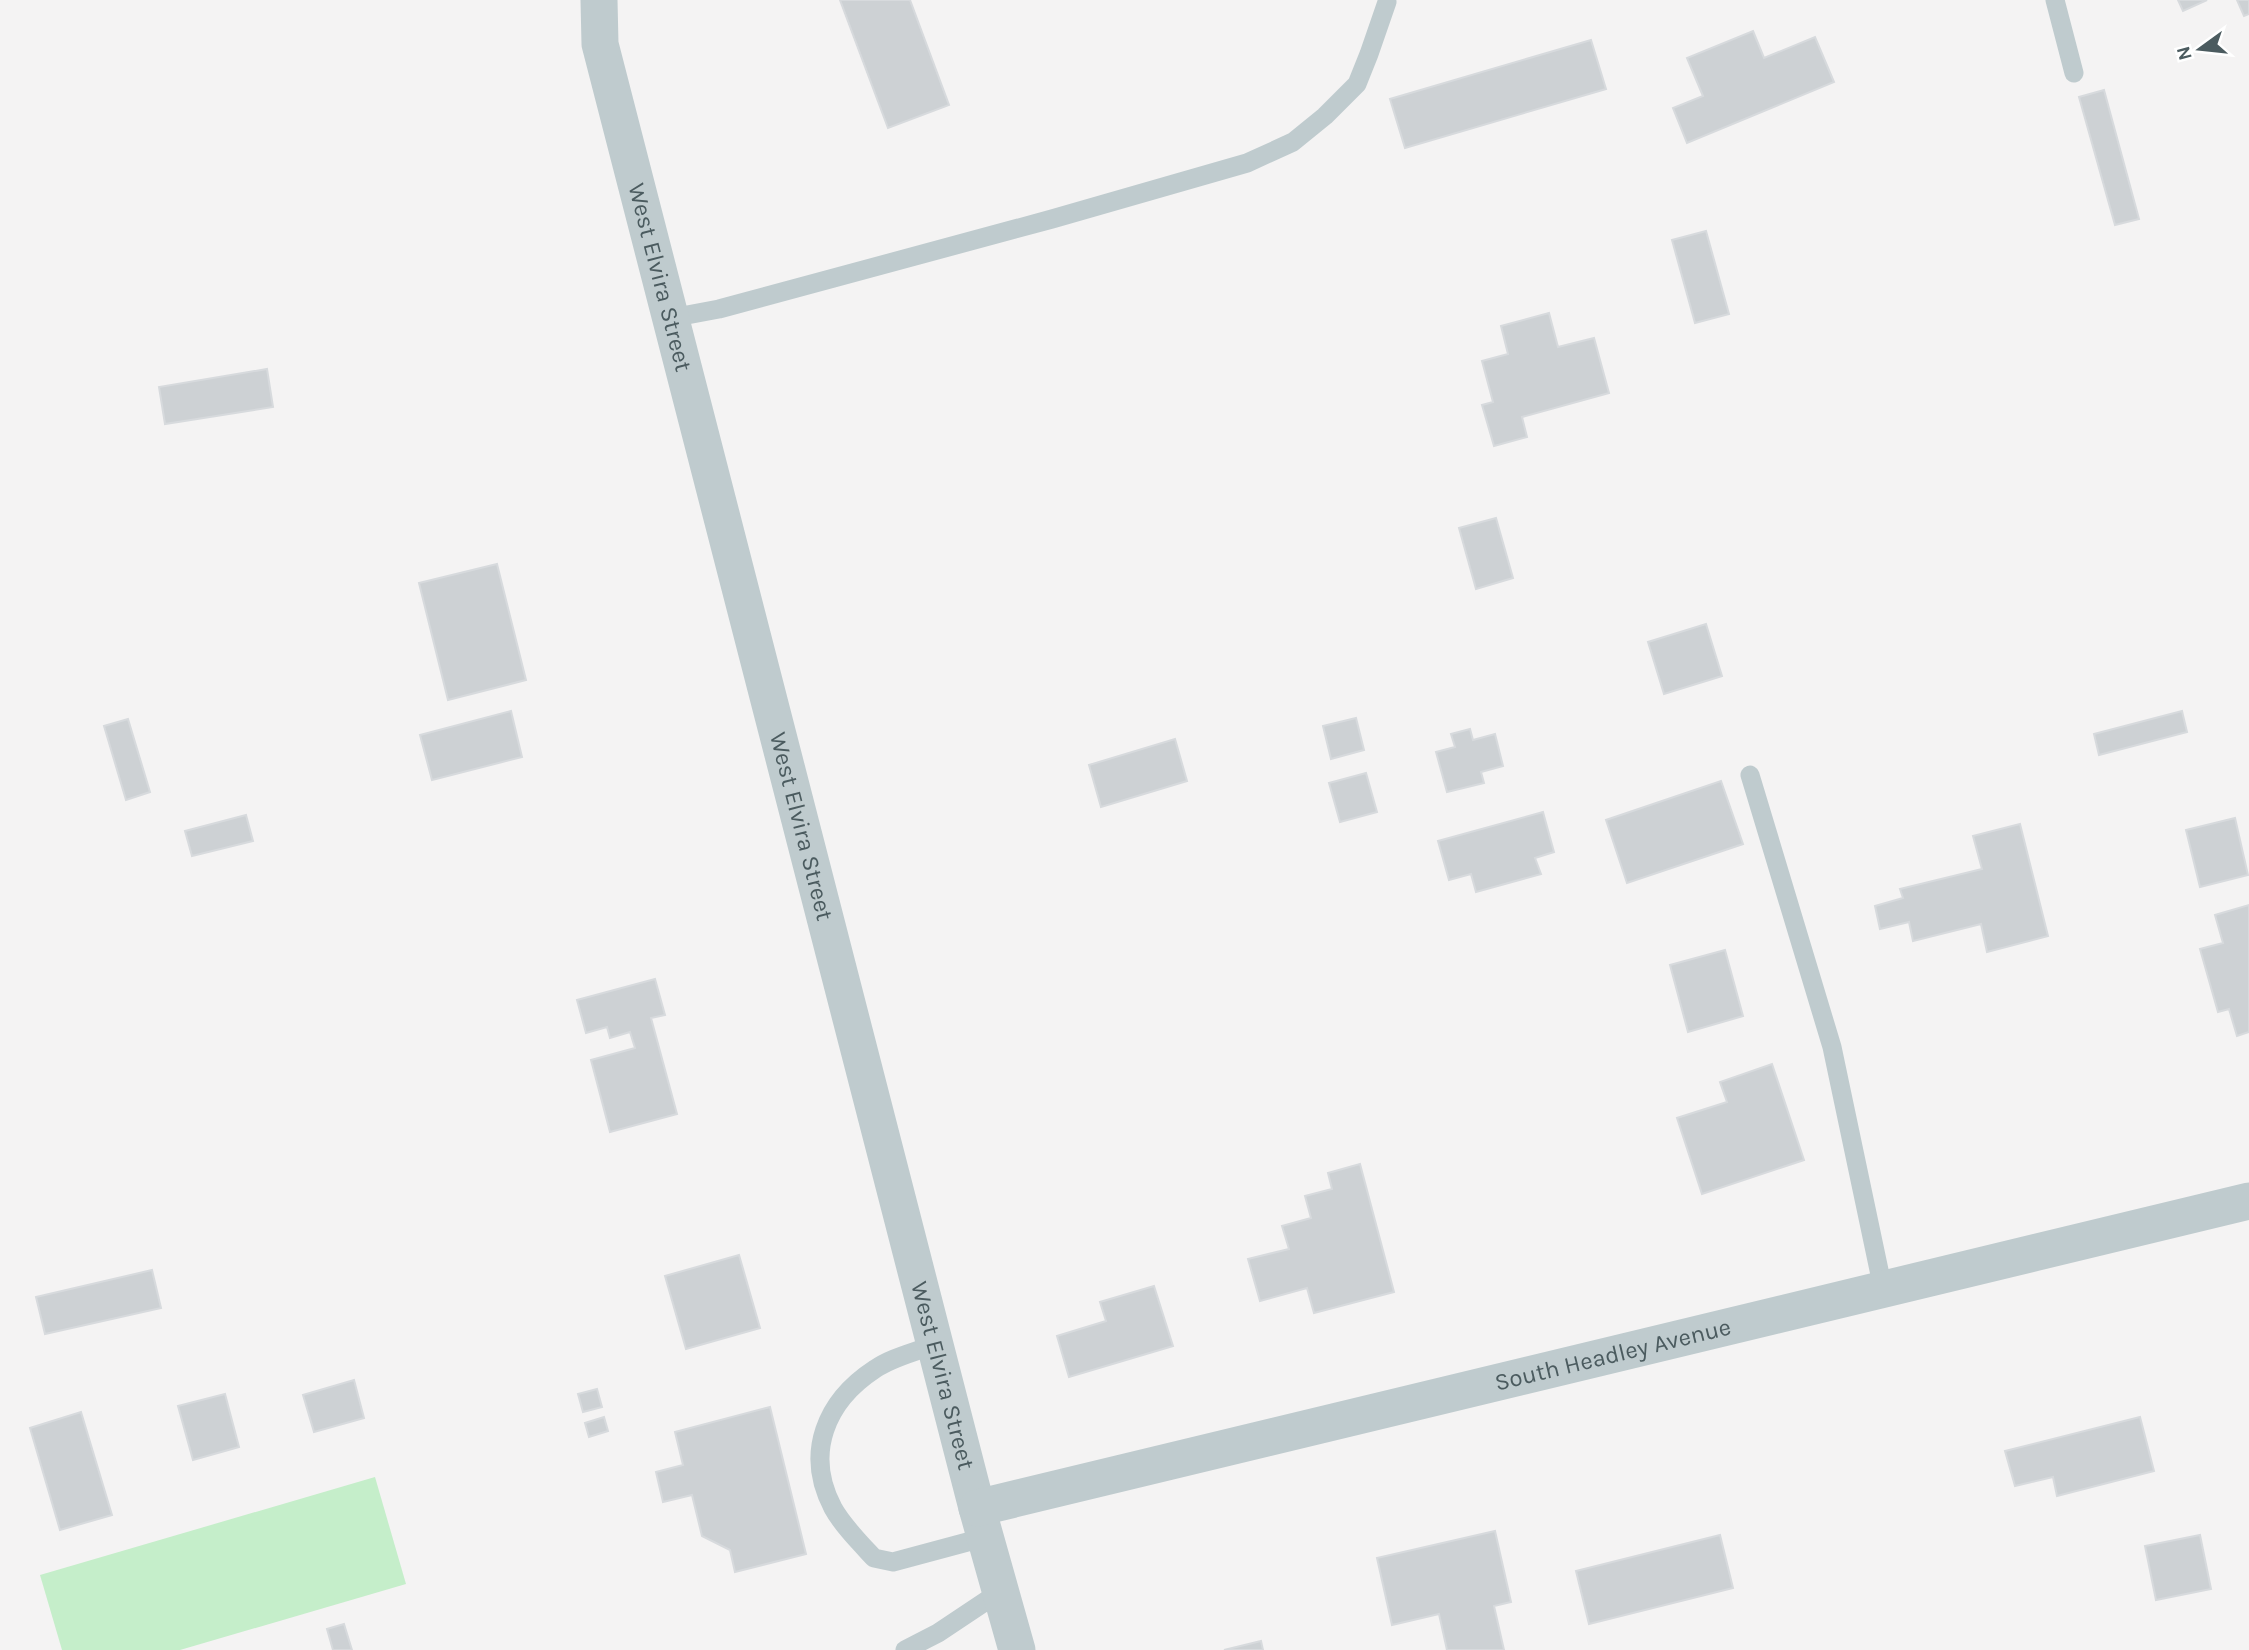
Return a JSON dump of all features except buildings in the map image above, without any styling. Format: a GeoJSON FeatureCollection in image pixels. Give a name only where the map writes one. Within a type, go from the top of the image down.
{"type":"FeatureCollection","features":[{"type":"Feature","properties":{"kind":"street","name":"West Elvira Street"},"geometry":{"type":"LineString","coordinates":[[600,0],[600,44],[981,1522],[1017,1650]]}},
{"type":"Feature","properties":{"kind":"street","name":"South Headley Avenue"},"geometry":{"type":"LineString","coordinates":[[981,1522],[1883,1289],[2249,1201]]}},
{"type":"Feature","properties":{"kind":"lane"},"geometry":{"type":"LineString","coordinates":[[2055,0],[2074,73]]}},
{"type":"Feature","properties":{"kind":"lane"},"geometry":{"type":"LineString","coordinates":[[671,318],[719,309],[1052,219],[1247,163],[1277,150],[1293,142],[1325,116],[1357,84],[1387,2]]}},
{"type":"Feature","properties":{"kind":"lane"},"geometry":{"type":"LineString","coordinates":[[1750,775],[1832,1047],[1883,1289]]}},
{"type":"Feature","properties":{"kind":"lane"},"geometry":{"type":"LineString","coordinates":[[935,1344],[878,1367],[850,1387],[830,1414],[821,1444],[820,1476],[834,1509],[874,1558],[893,1562],[981,1522]]}},
{"type":"Feature","properties":{"kind":"lane"},"geometry":{"type":"LineString","coordinates":[[905,1650],[940,1642],[1001,1591]]}},
{"type":"Feature","properties":{"kind":"green space"},"geometry":{"type":"Polygon","coordinates":[[[375,1477],[406,1584],[180,1650],[62,1650],[40,1575],[375,1477]]]}}]}
